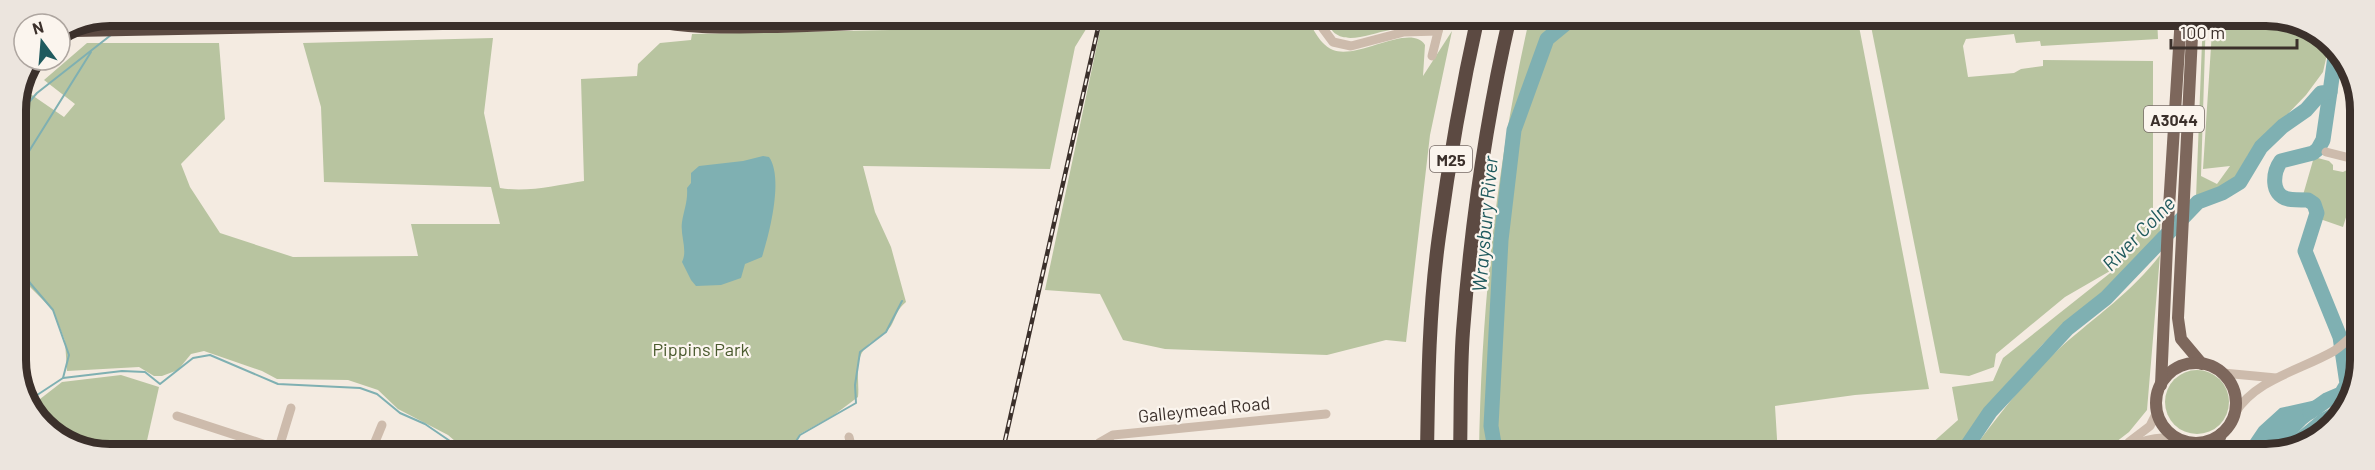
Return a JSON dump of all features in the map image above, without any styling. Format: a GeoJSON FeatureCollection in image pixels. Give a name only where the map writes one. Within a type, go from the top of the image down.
{"type":"FeatureCollection","features":[{"type":"Feature","properties":{"kind":"highway"},"geometry":{"type":"LineString","coordinates":[[85,29],[261,26]]}},
{"type":"Feature","properties":{"kind":"highway"},"geometry":{"type":"LineString","coordinates":[[700,26],[746,26]]}},
{"type":"Feature","properties":{"kind":"highway","name":"M25"},"geometry":{"type":"LineString","coordinates":[[1427,444],[1427,399],[1439,238],[1462,88],[1476,26]]}},
{"type":"Feature","properties":{"kind":"highway","name":"M25"},"geometry":{"type":"LineString","coordinates":[[1460,444],[1463,334],[1473,226],[1484,146],[1508,26]]}},
{"type":"Feature","properties":{"kind":"main road","name":"A3044"},"geometry":{"type":"LineString","coordinates":[[2161,385],[2180,26]]}},
{"type":"Feature","properties":{"kind":"main road","name":"A3044"},"geometry":{"type":"LineString","coordinates":[[2192,26],[2178,318],[2181,339],[2202,364]]}},
{"type":"Feature","properties":{"kind":"main road"},"geometry":{"type":"LineString","coordinates":[[2183,444],[2166,430],[2157,412],[2156,402],[2161,385],[2175,369],[2183,365],[2202,364],[2223,372],[2231,382],[2235,393],[2235,413],[2226,430],[2202,444]]}},
{"type":"Feature","properties":{"kind":"main road"},"geometry":{"type":"LineString","coordinates":[[2218,444],[2221,434]]}},
{"type":"Feature","properties":{"kind":"street"},"geometry":{"type":"LineString","coordinates":[[1321,26],[1333,42],[1351,46],[1404,32],[1438,31]]}},
{"type":"Feature","properties":{"kind":"street"},"geometry":{"type":"LineString","coordinates":[[1432,56],[1439,26]]}},
{"type":"Feature","properties":{"kind":"street"},"geometry":{"type":"LineString","coordinates":[[2326,152],[2350,158]]}},
{"type":"Feature","properties":{"kind":"street"},"geometry":{"type":"LineString","coordinates":[[2340,167],[2342,156]]}},
{"type":"Feature","properties":{"kind":"street"},"geometry":{"type":"LineString","coordinates":[[2235,413],[2241,402],[2276,378],[2334,350],[2350,338]]}},
{"type":"Feature","properties":{"kind":"street"},"geometry":{"type":"LineString","coordinates":[[2223,372],[2276,378]]}},
{"type":"Feature","properties":{"kind":"street"},"geometry":{"type":"LineString","coordinates":[[280,444],[291,408]]}},
{"type":"Feature","properties":{"kind":"street"},"geometry":{"type":"LineString","coordinates":[[2128,444],[2150,426],[2157,412]]}},
{"type":"Feature","properties":{"kind":"street","name":"Galleymead Road"},"geometry":{"type":"LineString","coordinates":[[1100,444],[1113,435],[1326,414]]}},
{"type":"Feature","properties":{"kind":"street"},"geometry":{"type":"LineString","coordinates":[[177,416],[263,444]]}},
{"type":"Feature","properties":{"kind":"street"},"geometry":{"type":"LineString","coordinates":[[374,444],[382,425]]}},
{"type":"Feature","properties":{"kind":"street"},"geometry":{"type":"LineString","coordinates":[[849,437],[851,444]]}},
{"type":"Feature","properties":{"kind":"street"},"geometry":{"type":"LineString","coordinates":[[2134,444],[2162,437],[2176,438]]}},
{"type":"Feature","properties":{"kind":"street"},"geometry":{"type":"LineString","coordinates":[[2139,442],[2158,444]]}},
{"type":"Feature","properties":{"kind":"green space","name":"Pippins Park"},"geometry":{"type":"Polygon","coordinates":[[[1088,26],[1075,47],[1050,169],[863,166],[875,212],[891,247],[906,302],[889,329],[869,344],[860,356],[858,397],[834,415],[800,434],[794,444],[458,444],[448,435],[398,409],[378,390],[348,380],[277,379],[262,371],[204,351],[191,354],[178,370],[162,376],[154,376],[139,367],[67,371],[65,341],[53,310],[26,280],[27,95],[29,93],[64,117],[75,104],[44,80],[53,72],[72,72],[72,56],[87,43],[219,43],[225,119],[181,164],[190,187],[220,233],[293,257],[418,256],[411,224],[500,224],[491,187],[324,182],[321,107],[303,43],[493,38],[484,113],[500,188],[521,190],[584,181],[581,79],[637,76],[638,64],[660,43],[691,40],[692,34],[1088,26]]]}},
{"type":"Feature","properties":{"kind":"green space"},"geometry":{"type":"Polygon","coordinates":[[[1101,26],[1311,26],[1327,47],[1344,52],[1408,37],[1418,39],[1425,45],[1423,76],[1452,31],[1430,135],[1406,342],[1386,340],[1327,355],[1165,349],[1123,340],[1100,294],[1045,290],[1101,26]]]}},
{"type":"Feature","properties":{"kind":"green space"},"geometry":{"type":"Polygon","coordinates":[[[1330,26],[1419,26],[1352,38],[1335,34],[1330,26]]]}},
{"type":"Feature","properties":{"kind":"green space"},"geometry":{"type":"Polygon","coordinates":[[[1528,26],[1859,26],[1929,389],[1855,395],[1775,406],[1777,444],[1479,444],[1487,289],[1500,179],[1528,26]]]}},
{"type":"Feature","properties":{"kind":"green space"},"geometry":{"type":"Polygon","coordinates":[[[1871,26],[2157,26],[2158,39],[2041,46],[2040,41],[2016,43],[2014,34],[1966,39],[1963,46],[1968,77],[2014,73],[2021,69],[2043,66],[2043,60],[2153,61],[2153,221],[2161,217],[2159,242],[2043,344],[2002,389],[1962,444],[1931,444],[1958,420],[1952,387],[1993,381],[2003,358],[2119,266],[2120,249],[2115,253],[2110,271],[2065,297],[1996,354],[1994,367],[1969,376],[1940,373],[1871,26]]]}},
{"type":"Feature","properties":{"kind":"green space"},"geometry":{"type":"Polygon","coordinates":[[[2203,26],[2206,26],[2201,176],[2217,184],[2230,166],[2203,169],[2212,26],[2277,26],[2303,34],[2317,43],[2327,53],[2323,72],[2306,95],[2248,155],[2238,175],[2210,194],[2196,198],[2203,26]]]}},
{"type":"Feature","properties":{"kind":"green space"},"geometry":{"type":"Polygon","coordinates":[[[2314,157],[2329,161],[2333,165],[2333,170],[2343,172],[2350,168],[2350,204],[2343,227],[2320,219],[2321,212],[2317,201],[2303,195],[2314,157]]]}},
{"type":"Feature","properties":{"kind":"green space"},"geometry":{"type":"Polygon","coordinates":[[[2160,255],[2147,410],[2129,432],[2112,444],[1977,444],[2037,371],[2062,346],[2126,292],[2160,255]]]}},
{"type":"Feature","properties":{"kind":"green space"},"geometry":{"type":"Polygon","coordinates":[[[2197,370],[2215,376],[2223,384],[2229,402],[2223,420],[2215,428],[2197,434],[2179,428],[2171,420],[2165,402],[2171,384],[2179,376],[2197,370]]]}},
{"type":"Feature","properties":{"kind":"green space"},"geometry":{"type":"Polygon","coordinates":[[[121,375],[159,387],[146,444],[98,444],[72,436],[54,424],[36,402],[62,382],[121,375]]]}},
{"type":"Feature","properties":{"kind":"water"},"geometry":{"type":"Polygon","coordinates":[[[763,156],[769,157],[773,166],[775,192],[774,207],[762,257],[745,264],[741,278],[721,285],[696,286],[682,262],[684,253],[682,222],[687,188],[691,183],[691,173],[699,166],[743,161],[763,156]]]}},
{"type":"Feature","properties":{"kind":"water"},"geometry":{"type":"Polygon","coordinates":[[[2325,398],[2330,405],[2290,441],[2247,444],[2259,427],[2280,408],[2325,398]]]}},
{"type":"Feature","properties":{"kind":"waterway","name":"Wraysbury River"},"geometry":{"type":"LineString","coordinates":[[1494,444],[1491,426],[1501,240],[1514,130],[1547,39],[1563,26]]}},
{"type":"Feature","properties":{"kind":"waterway"},"geometry":{"type":"LineString","coordinates":[[26,105],[37,93],[111,35]]}},
{"type":"Feature","properties":{"kind":"waterway"},"geometry":{"type":"LineString","coordinates":[[26,156],[91,52]]}},
{"type":"Feature","properties":{"kind":"waterway","name":"River Colne"},"geometry":{"type":"LineString","coordinates":[[1968,444],[1990,412],[2068,328],[2106,298],[2198,202],[2222,193],[2240,182],[2261,147],[2283,126],[2306,110],[2321,93],[2330,92],[2334,61]]}},
{"type":"Feature","properties":{"kind":"waterway"},"geometry":{"type":"LineString","coordinates":[[2330,92],[2323,140],[2318,149],[2313,153],[2281,161],[2276,171],[2275,183],[2282,197],[2308,200],[2314,204],[2317,213],[2305,251],[2340,337],[2347,381]]}},
{"type":"Feature","properties":{"kind":"waterway"},"geometry":{"type":"LineString","coordinates":[[26,276],[53,310],[69,355],[63,378]]}},
{"type":"Feature","properties":{"kind":"waterway"},"geometry":{"type":"LineString","coordinates":[[794,444],[800,435],[856,403],[855,385],[860,352],[886,332],[902,301]]}},
{"type":"Feature","properties":{"kind":"waterway"},"geometry":{"type":"LineString","coordinates":[[34,397],[63,378],[122,371],[145,372],[160,384],[193,358],[210,355],[278,384],[360,388],[377,394],[400,413],[425,424],[454,444]]}},
{"type":"Feature","properties":{"kind":"waterway"},"geometry":{"type":"LineString","coordinates":[[2310,412],[2327,400],[2341,394],[2345,387]]}},
{"type":"Feature","properties":{"kind":"waterway"},"geometry":{"type":"LineString","coordinates":[[2311,431],[2326,419]]}},
{"type":"Feature","properties":{"kind":"railway"},"geometry":{"type":"LineString","coordinates":[[1004,444],[1099,26]]}}]}
